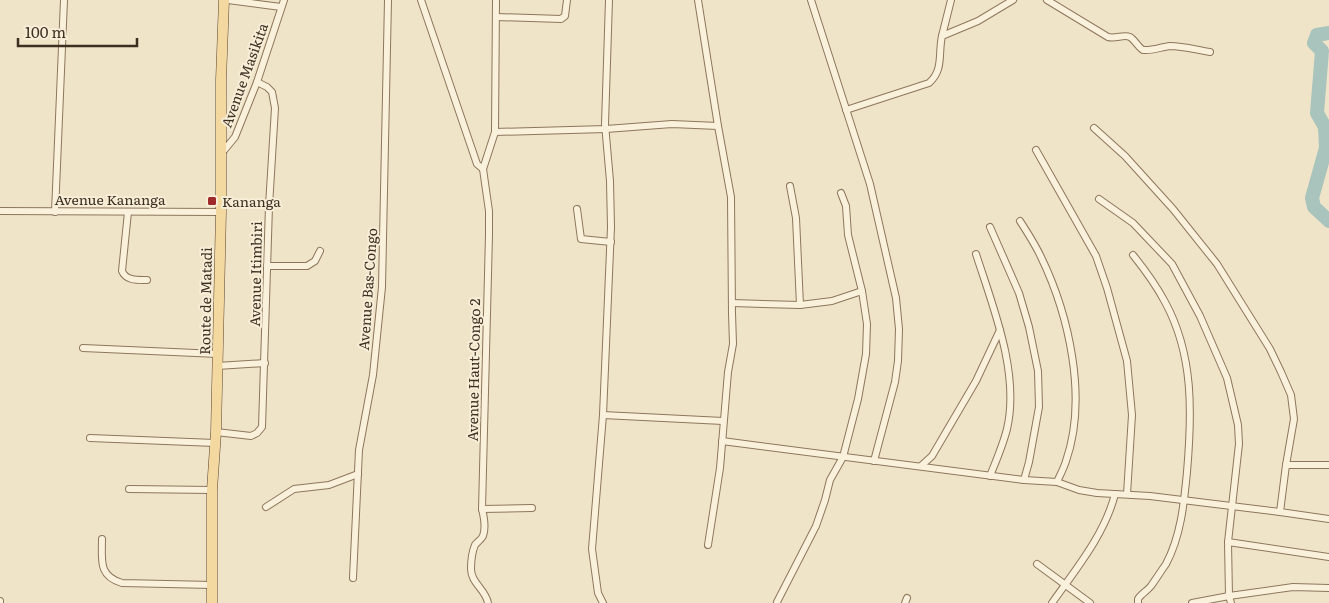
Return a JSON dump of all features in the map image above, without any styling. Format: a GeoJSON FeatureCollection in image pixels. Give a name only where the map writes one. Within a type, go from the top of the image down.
{"type":"FeatureCollection","features":[{"type":"Feature","properties":{"kind":"main road","name":"Route de Matadi"},"geometry":{"type":"LineString","coordinates":[[212,603],[212,490],[216,437],[221,212],[220,155],[226,0]]}},
{"type":"Feature","properties":{"kind":"street"},"geometry":{"type":"LineString","coordinates":[[55,212],[64,0]]}},
{"type":"Feature","properties":{"kind":"street"},"geometry":{"type":"LineString","coordinates":[[226,0],[281,7]]}},
{"type":"Feature","properties":{"kind":"street","name":"Avenue Masikita"},"geometry":{"type":"LineString","coordinates":[[220,155],[235,137],[284,0]]}},
{"type":"Feature","properties":{"kind":"street","name":"Avenue Bas-Congo"},"geometry":{"type":"LineString","coordinates":[[353,578],[359,450],[373,375],[382,287],[388,0]]}},
{"type":"Feature","properties":{"kind":"street"},"geometry":{"type":"LineString","coordinates":[[421,0],[476,164],[483,169]]}},
{"type":"Feature","properties":{"kind":"street","name":"Avenue Haut-Congo 2"},"geometry":{"type":"LineString","coordinates":[[488,603],[474,580],[471,571],[475,545],[483,536],[484,519],[482,509],[489,211],[483,169],[495,132],[496,0]]}},
{"type":"Feature","properties":{"kind":"street"},"geometry":{"type":"LineString","coordinates":[[496,17],[561,19],[566,16],[567,0]]}},
{"type":"Feature","properties":{"kind":"street"},"geometry":{"type":"LineString","coordinates":[[604,603],[598,593],[592,549],[603,415],[610,242],[610,181],[606,129],[608,0]]}},
{"type":"Feature","properties":{"kind":"street"},"geometry":{"type":"LineString","coordinates":[[698,0],[731,197],[733,344],[728,372],[722,441],[708,545]]}},
{"type":"Feature","properties":{"kind":"street"},"geometry":{"type":"LineString","coordinates":[[811,0],[870,184],[886,246],[896,298],[900,329],[898,360],[895,382],[874,462]]}},
{"type":"Feature","properties":{"kind":"street"},"geometry":{"type":"LineString","coordinates":[[846,110],[929,83],[937,75],[940,46],[951,0]]}},
{"type":"Feature","properties":{"kind":"street"},"geometry":{"type":"LineString","coordinates":[[942,36],[978,20],[1013,0]]}},
{"type":"Feature","properties":{"kind":"street"},"geometry":{"type":"LineString","coordinates":[[1047,0],[1108,37],[1127,36],[1143,50],[1174,46],[1210,52]]}},
{"type":"Feature","properties":{"kind":"street","name":"Avenue Itimbiri"},"geometry":{"type":"LineString","coordinates":[[90,438],[251,436],[262,427],[267,266],[275,108],[272,92],[267,87],[256,82]]}},
{"type":"Feature","properties":{"kind":"street"},"geometry":{"type":"LineString","coordinates":[[495,132],[606,129],[672,124],[718,126]]}},
{"type":"Feature","properties":{"kind":"street"},"geometry":{"type":"LineString","coordinates":[[1094,128],[1125,156],[1173,209],[1218,264],[1270,349],[1291,395],[1294,419],[1280,512]]}},
{"type":"Feature","properties":{"kind":"street"},"geometry":{"type":"LineString","coordinates":[[1036,150],[1096,256],[1128,361],[1132,415],[1127,494]]}},
{"type":"Feature","properties":{"kind":"street"},"geometry":{"type":"LineString","coordinates":[[790,186],[796,218],[800,305]]}},
{"type":"Feature","properties":{"kind":"street"},"geometry":{"type":"LineString","coordinates":[[777,602],[816,526],[830,480],[843,457],[858,400],[866,354],[867,324],[862,291],[848,235],[846,206],[841,193]]}},
{"type":"Feature","properties":{"kind":"street"},"geometry":{"type":"LineString","coordinates":[[1099,199],[1133,222],[1172,264],[1200,316],[1227,378],[1238,425],[1238,444],[1228,542],[1229,596],[1231,603]]}},
{"type":"Feature","properties":{"kind":"street"},"geometry":{"type":"LineString","coordinates":[[577,209],[582,239],[610,242]]}},
{"type":"Feature","properties":{"kind":"street","name":"Avenue Kananga"},"geometry":{"type":"LineString","coordinates":[[0,211],[221,212]]}},
{"type":"Feature","properties":{"kind":"street"},"geometry":{"type":"LineString","coordinates":[[128,212],[122,271],[124,276],[129,279],[147,280]]}},
{"type":"Feature","properties":{"kind":"street"},"geometry":{"type":"LineString","coordinates":[[1020,220],[1041,255],[1061,308],[1074,369],[1074,418],[1066,461],[1057,482]]}},
{"type":"Feature","properties":{"kind":"street"},"geometry":{"type":"LineString","coordinates":[[990,227],[1019,293],[1029,327],[1038,371],[1039,407],[1030,462],[1024,480]]}},
{"type":"Feature","properties":{"kind":"street"},"geometry":{"type":"LineString","coordinates":[[267,266],[307,266],[315,261],[320,251]]}},
{"type":"Feature","properties":{"kind":"street"},"geometry":{"type":"LineString","coordinates":[[976,254],[1000,330],[1010,384],[1010,411],[1007,429],[990,476]]}},
{"type":"Feature","properties":{"kind":"street"},"geometry":{"type":"LineString","coordinates":[[1133,255],[1157,287],[1166,304],[1184,354],[1191,415],[1184,500],[1172,550],[1165,565],[1150,587],[1138,599],[1138,603]]}},
{"type":"Feature","properties":{"kind":"street"},"geometry":{"type":"LineString","coordinates":[[732,303],[800,305],[832,301],[862,291]]}},
{"type":"Feature","properties":{"kind":"street"},"geometry":{"type":"LineString","coordinates":[[921,466],[932,456],[972,389],[1000,330]]}},
{"type":"Feature","properties":{"kind":"street"},"geometry":{"type":"LineString","coordinates":[[83,348],[218,354]]}},
{"type":"Feature","properties":{"kind":"street"},"geometry":{"type":"LineString","coordinates":[[217,366],[265,363]]}},
{"type":"Feature","properties":{"kind":"street"},"geometry":{"type":"LineString","coordinates":[[603,415],[723,421]]}},
{"type":"Feature","properties":{"kind":"street"},"geometry":{"type":"LineString","coordinates":[[722,441],[874,462],[921,466],[1024,480],[1057,482],[1079,490],[1184,500],[1329,520]]}},
{"type":"Feature","properties":{"kind":"street"},"geometry":{"type":"LineString","coordinates":[[1286,465],[1329,465]]}},
{"type":"Feature","properties":{"kind":"street"},"geometry":{"type":"LineString","coordinates":[[266,508],[294,489],[329,485],[358,474]]}},
{"type":"Feature","properties":{"kind":"street"},"geometry":{"type":"LineString","coordinates":[[129,489],[212,490]]}},
{"type":"Feature","properties":{"kind":"street"},"geometry":{"type":"LineString","coordinates":[[1052,603],[1102,527],[1111,509],[1115,494]]}},
{"type":"Feature","properties":{"kind":"street"},"geometry":{"type":"LineString","coordinates":[[482,509],[532,508]]}},
{"type":"Feature","properties":{"kind":"street"},"geometry":{"type":"LineString","coordinates":[[102,539],[102,566],[108,576],[114,581],[122,583],[212,585]]}},
{"type":"Feature","properties":{"kind":"street"},"geometry":{"type":"LineString","coordinates":[[1228,542],[1329,557]]}},
{"type":"Feature","properties":{"kind":"street"},"geometry":{"type":"LineString","coordinates":[[1037,564],[1090,603]]}},
{"type":"Feature","properties":{"kind":"street"},"geometry":{"type":"LineString","coordinates":[[1192,603],[1294,587],[1329,588]]}},
{"type":"Feature","properties":{"kind":"waterway"},"geometry":{"type":"LineString","coordinates":[[1329,33],[1317,35],[1314,43],[1322,51],[1317,113],[1325,127],[1326,148],[1312,198],[1314,207],[1329,221]]}},
{"type":"Feature","properties":{"kind":"place","name":"Kananga"},"geometry":{"type":"Point","coordinates":[212,201]}}]}
